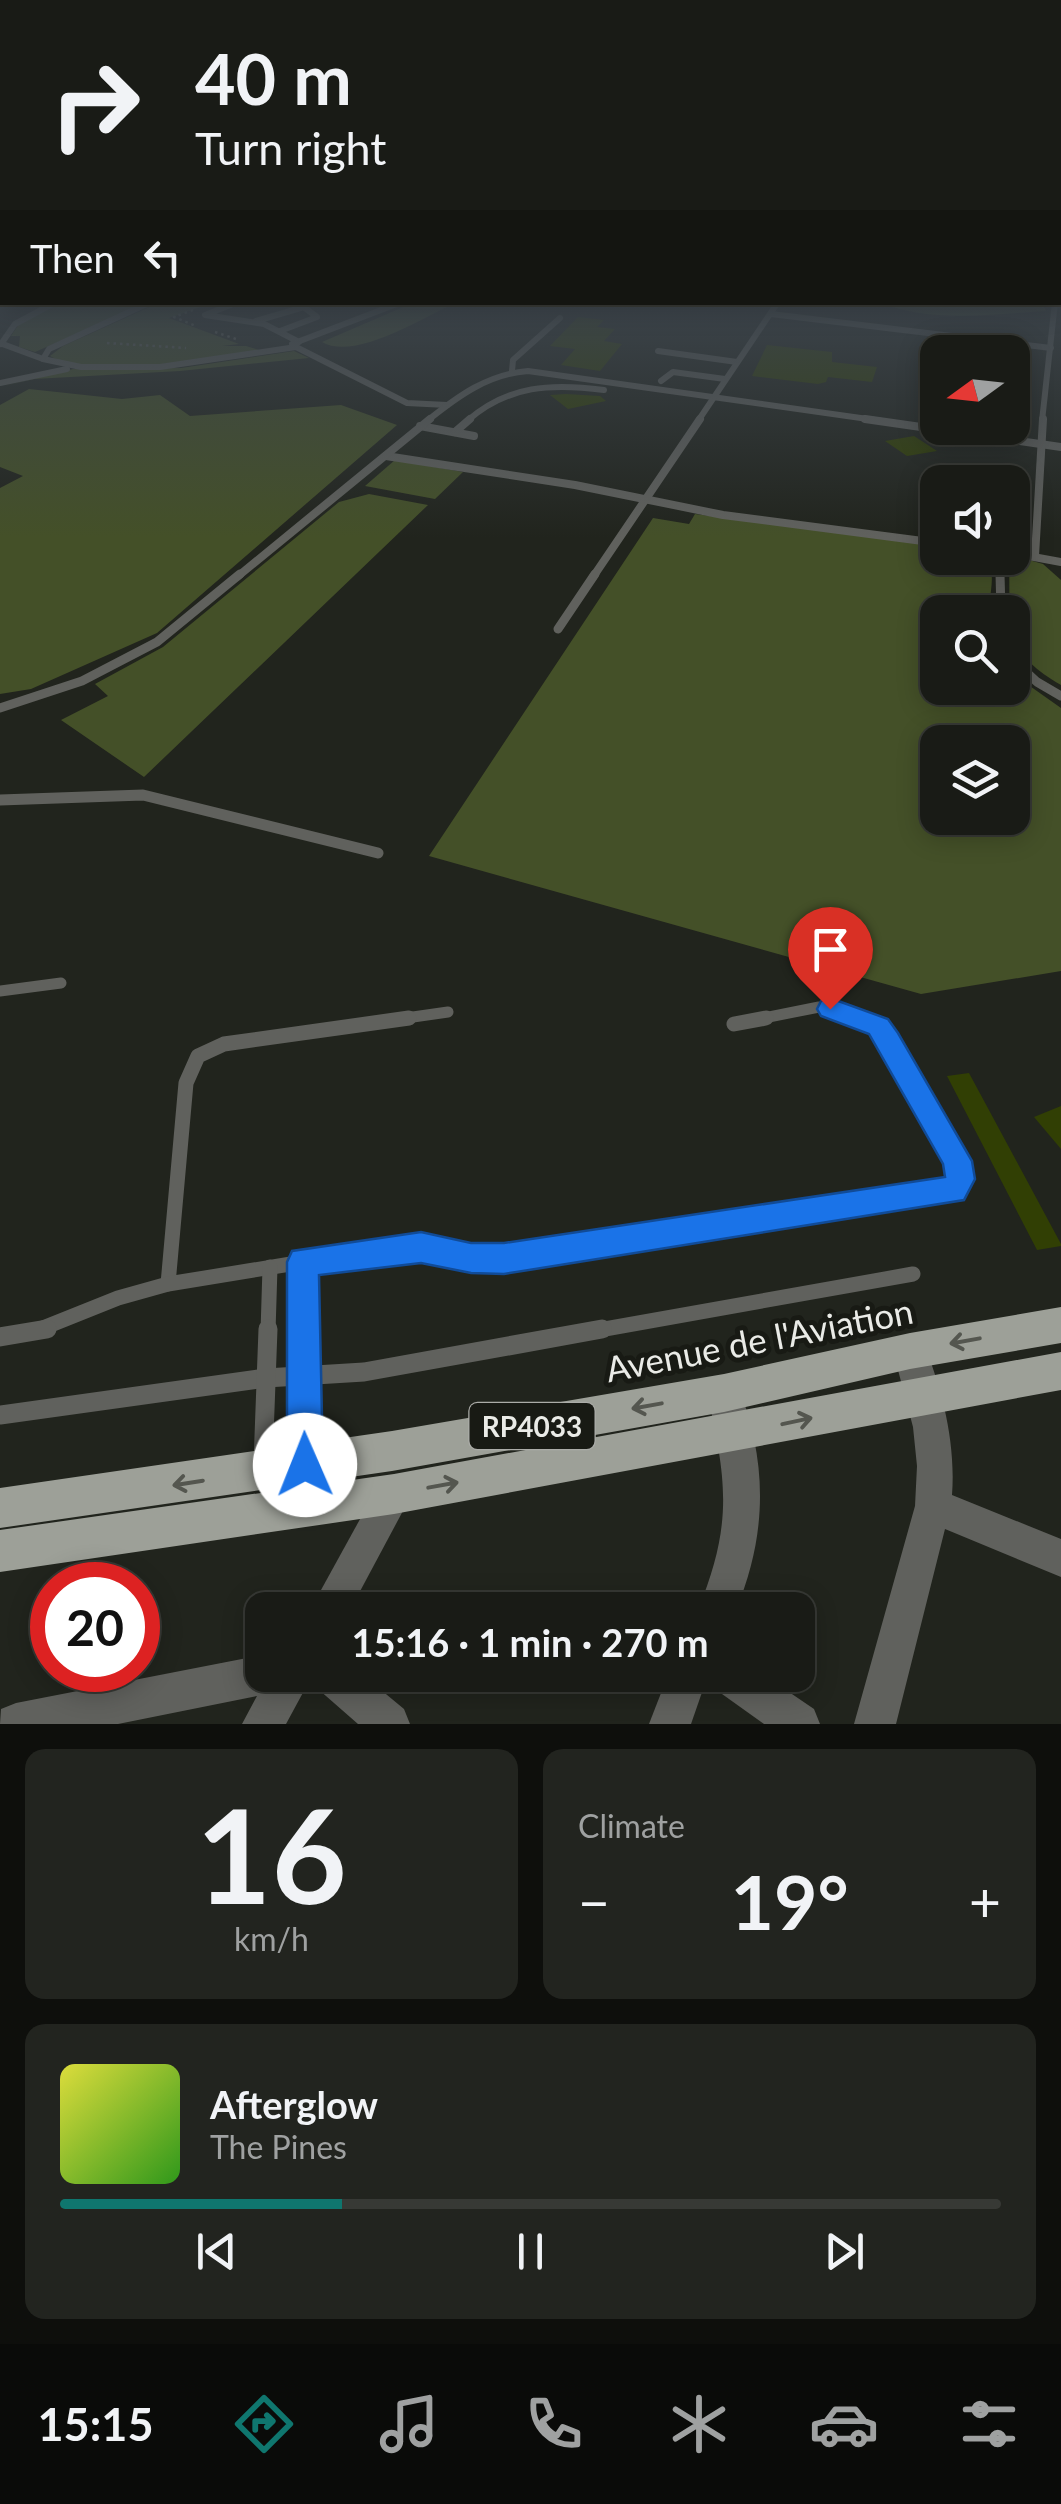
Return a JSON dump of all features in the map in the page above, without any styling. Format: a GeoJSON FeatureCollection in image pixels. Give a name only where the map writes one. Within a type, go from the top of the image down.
{"type":"FeatureCollection","features":[{"type":"Feature","properties":{"kind":"main road","name":"Avenue de l'Aviation"},"geometry":{"type":"LineString","coordinates":[[0,1508],[305,1465],[724,1393],[910,1351],[1061,1325]]}},
{"type":"Feature","properties":{"kind":"main road","name":"RP4033"},"geometry":{"type":"LineString","coordinates":[[0,1551],[394,1494],[1061,1371]]}},
{"type":"Feature","properties":{"kind":"street"},"geometry":{"type":"LineString","coordinates":[[876,1724],[933,1506],[936,1452],[910,1351]]}},
{"type":"Feature","properties":{"kind":"street"},"geometry":{"type":"LineString","coordinates":[[724,1393],[743,1486],[742,1541],[737,1568],[726,1592]]}},
{"type":"Feature","properties":{"kind":"street"},"geometry":{"type":"LineString","coordinates":[[340,1592],[394,1494]]}},
{"type":"Feature","properties":{"kind":"street"},"geometry":{"type":"LineString","coordinates":[[933,1506],[1061,1558]]}},
{"type":"Feature","properties":{"kind":"street"},"geometry":{"type":"LineString","coordinates":[[16,1724],[245,1678]]}},
{"type":"Feature","properties":{"kind":"street"},"geometry":{"type":"LineString","coordinates":[[263,1724],[283,1692]]}},
{"type":"Feature","properties":{"kind":"street"},"geometry":{"type":"LineString","coordinates":[[352,1692],[389,1724]]}},
{"type":"Feature","properties":{"kind":"street"},"geometry":{"type":"LineString","coordinates":[[670,1724],[682,1692]]}},
{"type":"Feature","properties":{"kind":"street"},"geometry":{"type":"LineString","coordinates":[[753,1692],[799,1724]]}},
{"type":"Feature","properties":{"kind":"lane"},"geometry":{"type":"LineString","coordinates":[[0,383],[26,377]]}},
{"type":"Feature","properties":{"kind":"lane"},"geometry":{"type":"LineString","coordinates":[[359,377],[407,403],[446,406]]}},
{"type":"Feature","properties":{"kind":"lane"},"geometry":{"type":"LineString","coordinates":[[0,708],[82,681],[142,653],[423,424],[480,382],[493,377]]}},
{"type":"Feature","properties":{"kind":"lane"},"geometry":{"type":"LineString","coordinates":[[562,377],[1061,447]]}},
{"type":"Feature","properties":{"kind":"lane"},"geometry":{"type":"LineString","coordinates":[[661,381],[666,377]]}},
{"type":"Feature","properties":{"kind":"lane"},"geometry":{"type":"LineString","coordinates":[[558,630],[725,379],[714,377]]}},
{"type":"Feature","properties":{"kind":"lane"},"geometry":{"type":"LineString","coordinates":[[1035,556],[1040,444],[1048,377]]}},
{"type":"Feature","properties":{"kind":"lane"},"geometry":{"type":"LineString","coordinates":[[480,382],[508,393]]}},
{"type":"Feature","properties":{"kind":"lane"},"geometry":{"type":"LineString","coordinates":[[455,432],[490,401],[508,393],[556,384],[604,390]]}},
{"type":"Feature","properties":{"kind":"lane"},"geometry":{"type":"LineString","coordinates":[[523,390],[531,396]]}},
{"type":"Feature","properties":{"kind":"lane"},"geometry":{"type":"LineString","coordinates":[[407,403],[423,424],[474,436]]}},
{"type":"Feature","properties":{"kind":"lane"},"geometry":{"type":"LineString","coordinates":[[386,456],[723,515],[920,541]]}},
{"type":"Feature","properties":{"kind":"lane"},"geometry":{"type":"LineString","coordinates":[[1030,555],[1061,562]]}},
{"type":"Feature","properties":{"kind":"lane"},"geometry":{"type":"LineString","coordinates":[[1030,675],[1061,696]]}},
{"type":"Feature","properties":{"kind":"lane"},"geometry":{"type":"LineString","coordinates":[[0,800],[143,794],[378,853]]}},
{"type":"Feature","properties":{"kind":"lane"},"geometry":{"type":"LineString","coordinates":[[0,991],[61,984]]}},
{"type":"Feature","properties":{"kind":"lane"},"geometry":{"type":"LineString","coordinates":[[0,1337],[46,1330],[118,1298],[168,1284],[270,1267],[421,1248],[471,1258],[504,1259],[946,1193],[958,1185],[961,1170],[957,1161],[879,1026],[819,1007],[734,1024]]}},
{"type":"Feature","properties":{"kind":"lane"},"geometry":{"type":"LineString","coordinates":[[168,1284],[186,1083],[197,1054],[224,1044],[448,1012]]}},
{"type":"Feature","properties":{"kind":"lane"},"geometry":{"type":"LineString","coordinates":[[303,1262],[305,1465]]}},
{"type":"Feature","properties":{"kind":"lane"},"geometry":{"type":"LineString","coordinates":[[262,1471],[270,1267]]}},
{"type":"Feature","properties":{"kind":"lane"},"geometry":{"type":"LineString","coordinates":[[0,1415],[304,1373],[364,1372],[914,1274]]}},
{"type":"Feature","properties":{"kind":"green space"},"geometry":{"type":"Polygon","coordinates":[[[29,389],[122,399],[160,395],[190,416],[341,405],[397,425],[157,633],[31,689],[0,694],[0,488],[23,476],[0,467],[0,405],[29,389]]]}},
{"type":"Feature","properties":{"kind":"green space"},"geometry":{"type":"Polygon","coordinates":[[[395,460],[463,472],[435,499],[365,486],[395,460]]]}},
{"type":"Feature","properties":{"kind":"green space"},"geometry":{"type":"Polygon","coordinates":[[[369,494],[428,505],[144,777],[61,720],[108,696],[95,684],[163,647],[339,502],[369,494]]]}},
{"type":"Feature","properties":{"kind":"green space"},"geometry":{"type":"Polygon","coordinates":[[[695,514],[920,544],[920,575],[992,575],[990,595],[920,595],[920,705],[1030,705],[1030,686],[1061,708],[1061,971],[921,994],[429,856],[653,518],[689,524],[695,514]]]}},
{"type":"Feature","properties":{"kind":"green space"},"geometry":{"type":"Polygon","coordinates":[[[1030,560],[1043,564],[1061,580],[1061,685],[1030,662],[1030,595],[1010,595],[1009,575],[1030,575],[1030,560]]]}},
{"type":"Feature","properties":{"kind":"building"},"geometry":{"type":"Polygon","coordinates":[[[764,377],[828,377],[818,384],[764,377]]]}},
{"type":"Feature","properties":{"kind":"building"},"geometry":{"type":"Polygon","coordinates":[[[832,377],[874,377],[872,382],[832,377]]]}},
{"type":"Feature","properties":{"kind":"building"},"geometry":{"type":"Polygon","coordinates":[[[550,395],[600,396],[606,401],[568,409],[550,395]]]}},
{"type":"Feature","properties":{"kind":"building"},"geometry":{"type":"Polygon","coordinates":[[[914,436],[920,445],[937,451],[907,456],[885,441],[914,436]]]}},
{"type":"Feature","properties":{"kind":"building"},"geometry":{"type":"Polygon","coordinates":[[[969,1073],[1061,1246],[1037,1250],[947,1076],[969,1073]]]}},
{"type":"Feature","properties":{"kind":"building"},"geometry":{"type":"Polygon","coordinates":[[[1061,1106],[1061,1149],[1034,1117],[1061,1106]]]}},
{"type":"Feature","properties":{"kind":"route"},"geometry":{"type":"LineString","coordinates":[[305,1465],[303,1262],[402,1248],[504,1259],[953,1190],[960,1179],[957,1161],[879,1026],[830,1009]]}}]}
